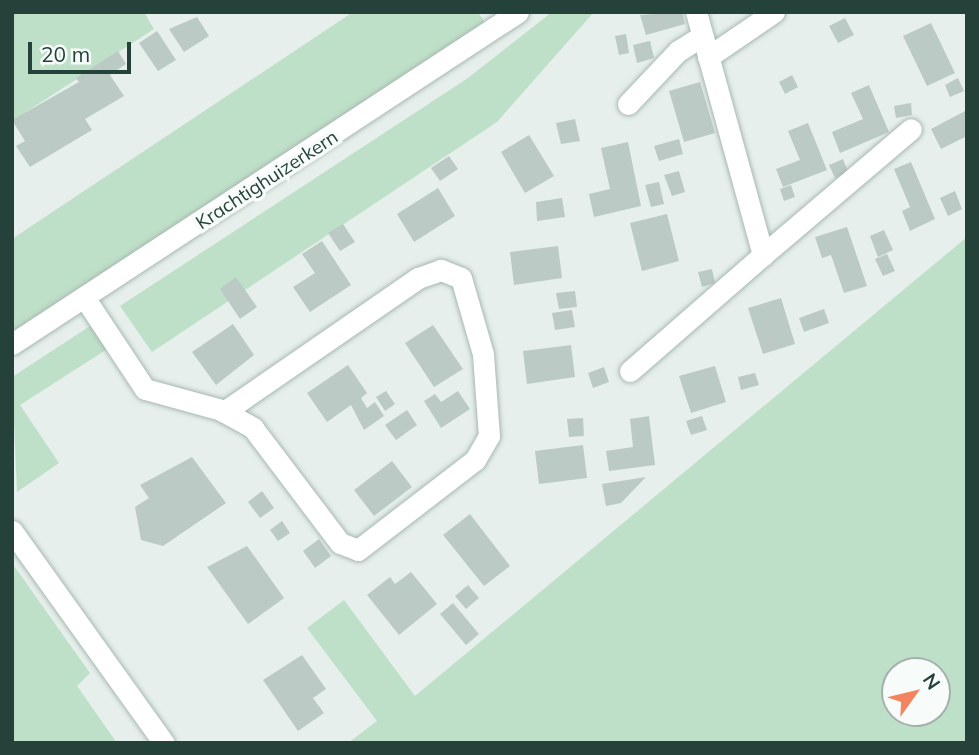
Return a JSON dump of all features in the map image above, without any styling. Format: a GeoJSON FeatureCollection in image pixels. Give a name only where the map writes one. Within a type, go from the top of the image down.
{"type":"FeatureCollection","features":[{"type":"Feature","properties":{"kind":"street","name":"Krachtighuizerkern"},"geometry":{"type":"LineString","coordinates":[[12,344],[518,12]]}},
{"type":"Feature","properties":{"kind":"street"},"geometry":{"type":"LineString","coordinates":[[696,12],[763,255]]}},
{"type":"Feature","properties":{"kind":"street"},"geometry":{"type":"LineString","coordinates":[[708,57],[774,12]]}},
{"type":"Feature","properties":{"kind":"street"},"geometry":{"type":"LineString","coordinates":[[628,104],[678,51],[702,36]]}},
{"type":"Feature","properties":{"kind":"street"},"geometry":{"type":"LineString","coordinates":[[630,371],[911,129]]}},
{"type":"Feature","properties":{"kind":"street"},"geometry":{"type":"LineString","coordinates":[[84,298],[145,389],[224,412],[253,428],[340,543],[358,550],[475,460],[489,436],[483,354],[461,278],[441,271],[418,278],[224,412]]}},
{"type":"Feature","properties":{"kind":"street"},"geometry":{"type":"LineString","coordinates":[[12,531],[164,743]]}},
{"type":"Feature","properties":{"kind":"green space"},"geometry":{"type":"Polygon","coordinates":[[[12,12],[144,12],[154,29],[12,121],[12,12]]]}},
{"type":"Feature","properties":{"kind":"green space"},"geometry":{"type":"Polygon","coordinates":[[[353,12],[478,12],[486,24],[12,338],[12,239],[353,12]]]}},
{"type":"Feature","properties":{"kind":"green space"},"geometry":{"type":"Polygon","coordinates":[[[552,12],[594,12],[497,122],[152,352],[120,306],[468,78],[552,12]]]}},
{"type":"Feature","properties":{"kind":"green space"},"geometry":{"type":"Polygon","coordinates":[[[967,237],[967,743],[348,743],[377,721],[307,628],[344,600],[415,696],[967,237]]]}},
{"type":"Feature","properties":{"kind":"green space"},"geometry":{"type":"Polygon","coordinates":[[[107,315],[123,339],[20,405],[59,463],[17,492],[12,377],[107,315]]]}},
{"type":"Feature","properties":{"kind":"green space"},"geometry":{"type":"Polygon","coordinates":[[[12,563],[90,673],[77,686],[117,743],[12,743],[12,563]]]}},
{"type":"Feature","properties":{"kind":"building"},"geometry":{"type":"Polygon","coordinates":[[[682,12],[685,24],[646,35],[640,15],[682,12]]]}},
{"type":"Feature","properties":{"kind":"building"},"geometry":{"type":"Polygon","coordinates":[[[197,17],[209,36],[184,52],[169,29],[197,17]]]}},
{"type":"Feature","properties":{"kind":"building"},"geometry":{"type":"Polygon","coordinates":[[[845,18],[854,35],[838,43],[829,26],[845,18]]]}},
{"type":"Feature","properties":{"kind":"building"},"geometry":{"type":"Polygon","coordinates":[[[931,23],[955,73],[927,86],[903,36],[931,23]]]}},
{"type":"Feature","properties":{"kind":"building"},"geometry":{"type":"Polygon","coordinates":[[[157,31],[176,60],[158,71],[139,43],[157,31]]]}},
{"type":"Feature","properties":{"kind":"building"},"geometry":{"type":"Polygon","coordinates":[[[626,34],[629,53],[619,55],[615,36],[626,34]]]}},
{"type":"Feature","properties":{"kind":"building"},"geometry":{"type":"Polygon","coordinates":[[[650,41],[654,58],[637,63],[633,45],[650,41]]]}},
{"type":"Feature","properties":{"kind":"building"},"geometry":{"type":"Polygon","coordinates":[[[118,51],[126,64],[110,75],[124,96],[85,119],[92,130],[30,167],[16,146],[25,141],[12,120],[79,82],[76,78],[118,51]]]}},
{"type":"Feature","properties":{"kind":"building"},"geometry":{"type":"Polygon","coordinates":[[[792,75],[798,87],[785,94],[779,82],[792,75]]]}},
{"type":"Feature","properties":{"kind":"building"},"geometry":{"type":"Polygon","coordinates":[[[958,78],[964,91],[950,97],[945,85],[958,78]]]}},
{"type":"Feature","properties":{"kind":"building"},"geometry":{"type":"Polygon","coordinates":[[[700,82],[715,133],[684,142],[669,91],[700,82]]]}},
{"type":"Feature","properties":{"kind":"building"},"geometry":{"type":"Polygon","coordinates":[[[869,85],[889,132],[840,153],[832,132],[863,119],[851,93],[869,85]]]}},
{"type":"Feature","properties":{"kind":"building"},"geometry":{"type":"Polygon","coordinates":[[[911,103],[912,115],[896,118],[894,106],[911,103]]]}},
{"type":"Feature","properties":{"kind":"building"},"geometry":{"type":"Polygon","coordinates":[[[967,110],[967,136],[941,149],[931,129],[967,110]]]}},
{"type":"Feature","properties":{"kind":"building"},"geometry":{"type":"Polygon","coordinates":[[[575,119],[580,141],[561,144],[556,123],[575,119]]]}},
{"type":"Feature","properties":{"kind":"building"},"geometry":{"type":"Polygon","coordinates":[[[808,123],[827,170],[783,187],[776,169],[800,160],[788,131],[808,123]]]}},
{"type":"Feature","properties":{"kind":"building"},"geometry":{"type":"Polygon","coordinates":[[[529,135],[554,176],[525,193],[501,152],[529,135]]]}},
{"type":"Feature","properties":{"kind":"building"},"geometry":{"type":"Polygon","coordinates":[[[679,139],[683,154],[659,161],[654,146],[679,139]]]}},
{"type":"Feature","properties":{"kind":"building"},"geometry":{"type":"Polygon","coordinates":[[[628,142],[641,206],[594,217],[589,194],[610,189],[601,148],[628,142]]]}},
{"type":"Feature","properties":{"kind":"building"},"geometry":{"type":"Polygon","coordinates":[[[449,156],[458,169],[440,181],[431,168],[449,156]]]}},
{"type":"Feature","properties":{"kind":"building"},"geometry":{"type":"Polygon","coordinates":[[[843,159],[848,172],[835,178],[829,165],[843,159]]]}},
{"type":"Feature","properties":{"kind":"building"},"geometry":{"type":"Polygon","coordinates":[[[911,162],[935,219],[910,231],[902,211],[910,207],[894,169],[911,162]]]}},
{"type":"Feature","properties":{"kind":"building"},"geometry":{"type":"Polygon","coordinates":[[[679,171],[685,192],[672,196],[664,175],[679,171]]]}},
{"type":"Feature","properties":{"kind":"building"},"geometry":{"type":"Polygon","coordinates":[[[659,182],[664,204],[651,207],[645,185],[659,182]]]}},
{"type":"Feature","properties":{"kind":"building"},"geometry":{"type":"Polygon","coordinates":[[[791,185],[795,197],[784,201],[780,189],[791,185]]]}},
{"type":"Feature","properties":{"kind":"building"},"geometry":{"type":"Polygon","coordinates":[[[438,188],[455,216],[414,242],[397,214],[438,188]]]}},
{"type":"Feature","properties":{"kind":"building"},"geometry":{"type":"Polygon","coordinates":[[[955,191],[962,209],[948,216],[940,198],[955,191]]]}},
{"type":"Feature","properties":{"kind":"building"},"geometry":{"type":"Polygon","coordinates":[[[562,198],[565,217],[537,221],[536,202],[562,198]]]}},
{"type":"Feature","properties":{"kind":"building"},"geometry":{"type":"Polygon","coordinates":[[[667,214],[679,261],[642,271],[630,223],[667,214]]]}},
{"type":"Feature","properties":{"kind":"building"},"geometry":{"type":"Polygon","coordinates":[[[343,224],[355,242],[340,251],[328,233],[343,224]]]}},
{"type":"Feature","properties":{"kind":"building"},"geometry":{"type":"Polygon","coordinates":[[[847,227],[867,286],[844,293],[831,255],[822,258],[815,237],[847,227]]]}},
{"type":"Feature","properties":{"kind":"building"},"geometry":{"type":"Polygon","coordinates":[[[884,230],[893,250],[878,257],[870,236],[884,230]]]}},
{"type":"Feature","properties":{"kind":"building"},"geometry":{"type":"Polygon","coordinates":[[[322,241],[351,285],[310,312],[293,287],[315,273],[302,254],[322,241]]]}},
{"type":"Feature","properties":{"kind":"building"},"geometry":{"type":"Polygon","coordinates":[[[558,246],[562,278],[514,285],[510,252],[558,246]]]}},
{"type":"Feature","properties":{"kind":"building"},"geometry":{"type":"Polygon","coordinates":[[[887,254],[895,271],[883,276],[875,259],[887,254]]]}},
{"type":"Feature","properties":{"kind":"building"},"geometry":{"type":"Polygon","coordinates":[[[712,269],[715,283],[702,287],[698,272],[712,269]]]}},
{"type":"Feature","properties":{"kind":"building"},"geometry":{"type":"Polygon","coordinates":[[[236,277],[257,307],[240,319],[220,289],[236,277]]]}},
{"type":"Feature","properties":{"kind":"building"},"geometry":{"type":"Polygon","coordinates":[[[575,291],[577,307],[559,309],[556,293],[575,291]]]}},
{"type":"Feature","properties":{"kind":"building"},"geometry":{"type":"Polygon","coordinates":[[[781,298],[795,344],[763,354],[748,308],[781,298]]]}},
{"type":"Feature","properties":{"kind":"building"},"geometry":{"type":"Polygon","coordinates":[[[824,309],[829,323],[804,332],[799,318],[824,309]]]}},
{"type":"Feature","properties":{"kind":"building"},"geometry":{"type":"Polygon","coordinates":[[[572,310],[575,327],[555,330],[552,313],[572,310]]]}},
{"type":"Feature","properties":{"kind":"building"},"geometry":{"type":"Polygon","coordinates":[[[233,324],[254,355],[216,385],[192,352],[233,324]]]}},
{"type":"Feature","properties":{"kind":"building"},"geometry":{"type":"Polygon","coordinates":[[[433,325],[463,369],[434,387],[405,343],[433,325]]]}},
{"type":"Feature","properties":{"kind":"building"},"geometry":{"type":"Polygon","coordinates":[[[571,345],[575,377],[527,384],[523,351],[571,345]]]}},
{"type":"Feature","properties":{"kind":"building"},"geometry":{"type":"Polygon","coordinates":[[[348,365],[367,393],[361,398],[367,408],[375,402],[384,416],[364,430],[351,405],[327,422],[307,393],[348,365]]]}},
{"type":"Feature","properties":{"kind":"building"},"geometry":{"type":"Polygon","coordinates":[[[715,366],[726,402],[691,413],[679,376],[715,366]]]}},
{"type":"Feature","properties":{"kind":"building"},"geometry":{"type":"Polygon","coordinates":[[[604,367],[609,382],[593,388],[588,373],[604,367]]]}},
{"type":"Feature","properties":{"kind":"building"},"geometry":{"type":"Polygon","coordinates":[[[755,373],[759,385],[741,390],[738,377],[755,373]]]}},
{"type":"Feature","properties":{"kind":"building"},"geometry":{"type":"Polygon","coordinates":[[[386,391],[395,404],[385,411],[376,397],[386,391]]]}},
{"type":"Feature","properties":{"kind":"building"},"geometry":{"type":"Polygon","coordinates":[[[458,391],[470,409],[441,428],[424,401],[435,394],[441,402],[458,391]]]}},
{"type":"Feature","properties":{"kind":"building"},"geometry":{"type":"Polygon","coordinates":[[[407,410],[417,425],[396,440],[385,425],[407,410]]]}},
{"type":"Feature","properties":{"kind":"building"},"geometry":{"type":"Polygon","coordinates":[[[649,416],[655,465],[609,471],[606,451],[633,447],[630,419],[649,416]]]}},
{"type":"Feature","properties":{"kind":"building"},"geometry":{"type":"Polygon","coordinates":[[[702,416],[707,430],[691,435],[686,421],[702,416]]]}},
{"type":"Feature","properties":{"kind":"building"},"geometry":{"type":"Polygon","coordinates":[[[583,418],[584,436],[569,437],[567,419],[583,418]]]}},
{"type":"Feature","properties":{"kind":"building"},"geometry":{"type":"Polygon","coordinates":[[[583,445],[587,478],[539,484],[535,451],[583,445]]]}},
{"type":"Feature","properties":{"kind":"building"},"geometry":{"type":"Polygon","coordinates":[[[192,457],[226,503],[163,546],[141,540],[135,507],[149,498],[140,485],[192,457]]]}},
{"type":"Feature","properties":{"kind":"building"},"geometry":{"type":"Polygon","coordinates":[[[392,461],[412,487],[374,516],[354,490],[392,461]]]}},
{"type":"Feature","properties":{"kind":"building"},"geometry":{"type":"Polygon","coordinates":[[[646,477],[621,503],[606,506],[602,484],[646,477]]]}},
{"type":"Feature","properties":{"kind":"building"},"geometry":{"type":"Polygon","coordinates":[[[262,491],[274,508],[260,518],[248,502],[262,491]]]}},
{"type":"Feature","properties":{"kind":"building"},"geometry":{"type":"Polygon","coordinates":[[[470,514],[510,566],[484,586],[443,535],[470,514]]]}},
{"type":"Feature","properties":{"kind":"building"},"geometry":{"type":"Polygon","coordinates":[[[282,521],[290,533],[278,541],[270,530],[282,521]]]}},
{"type":"Feature","properties":{"kind":"building"},"geometry":{"type":"Polygon","coordinates":[[[319,539],[331,556],[315,568],[303,551],[319,539]]]}},
{"type":"Feature","properties":{"kind":"building"},"geometry":{"type":"Polygon","coordinates":[[[247,546],[284,598],[248,624],[207,567],[247,546]]]}},
{"type":"Feature","properties":{"kind":"building"},"geometry":{"type":"Polygon","coordinates":[[[411,572],[437,604],[399,635],[367,595],[390,577],[395,584],[411,572]]]}},
{"type":"Feature","properties":{"kind":"building"},"geometry":{"type":"Polygon","coordinates":[[[468,585],[479,598],[466,609],[455,596],[468,585]]]}},
{"type":"Feature","properties":{"kind":"building"},"geometry":{"type":"Polygon","coordinates":[[[453,603],[479,634],[466,645],[440,614],[453,603]]]}},
{"type":"Feature","properties":{"kind":"building"},"geometry":{"type":"Polygon","coordinates":[[[302,655],[326,689],[313,698],[324,713],[298,731],[263,680],[302,655]]]}}]}
